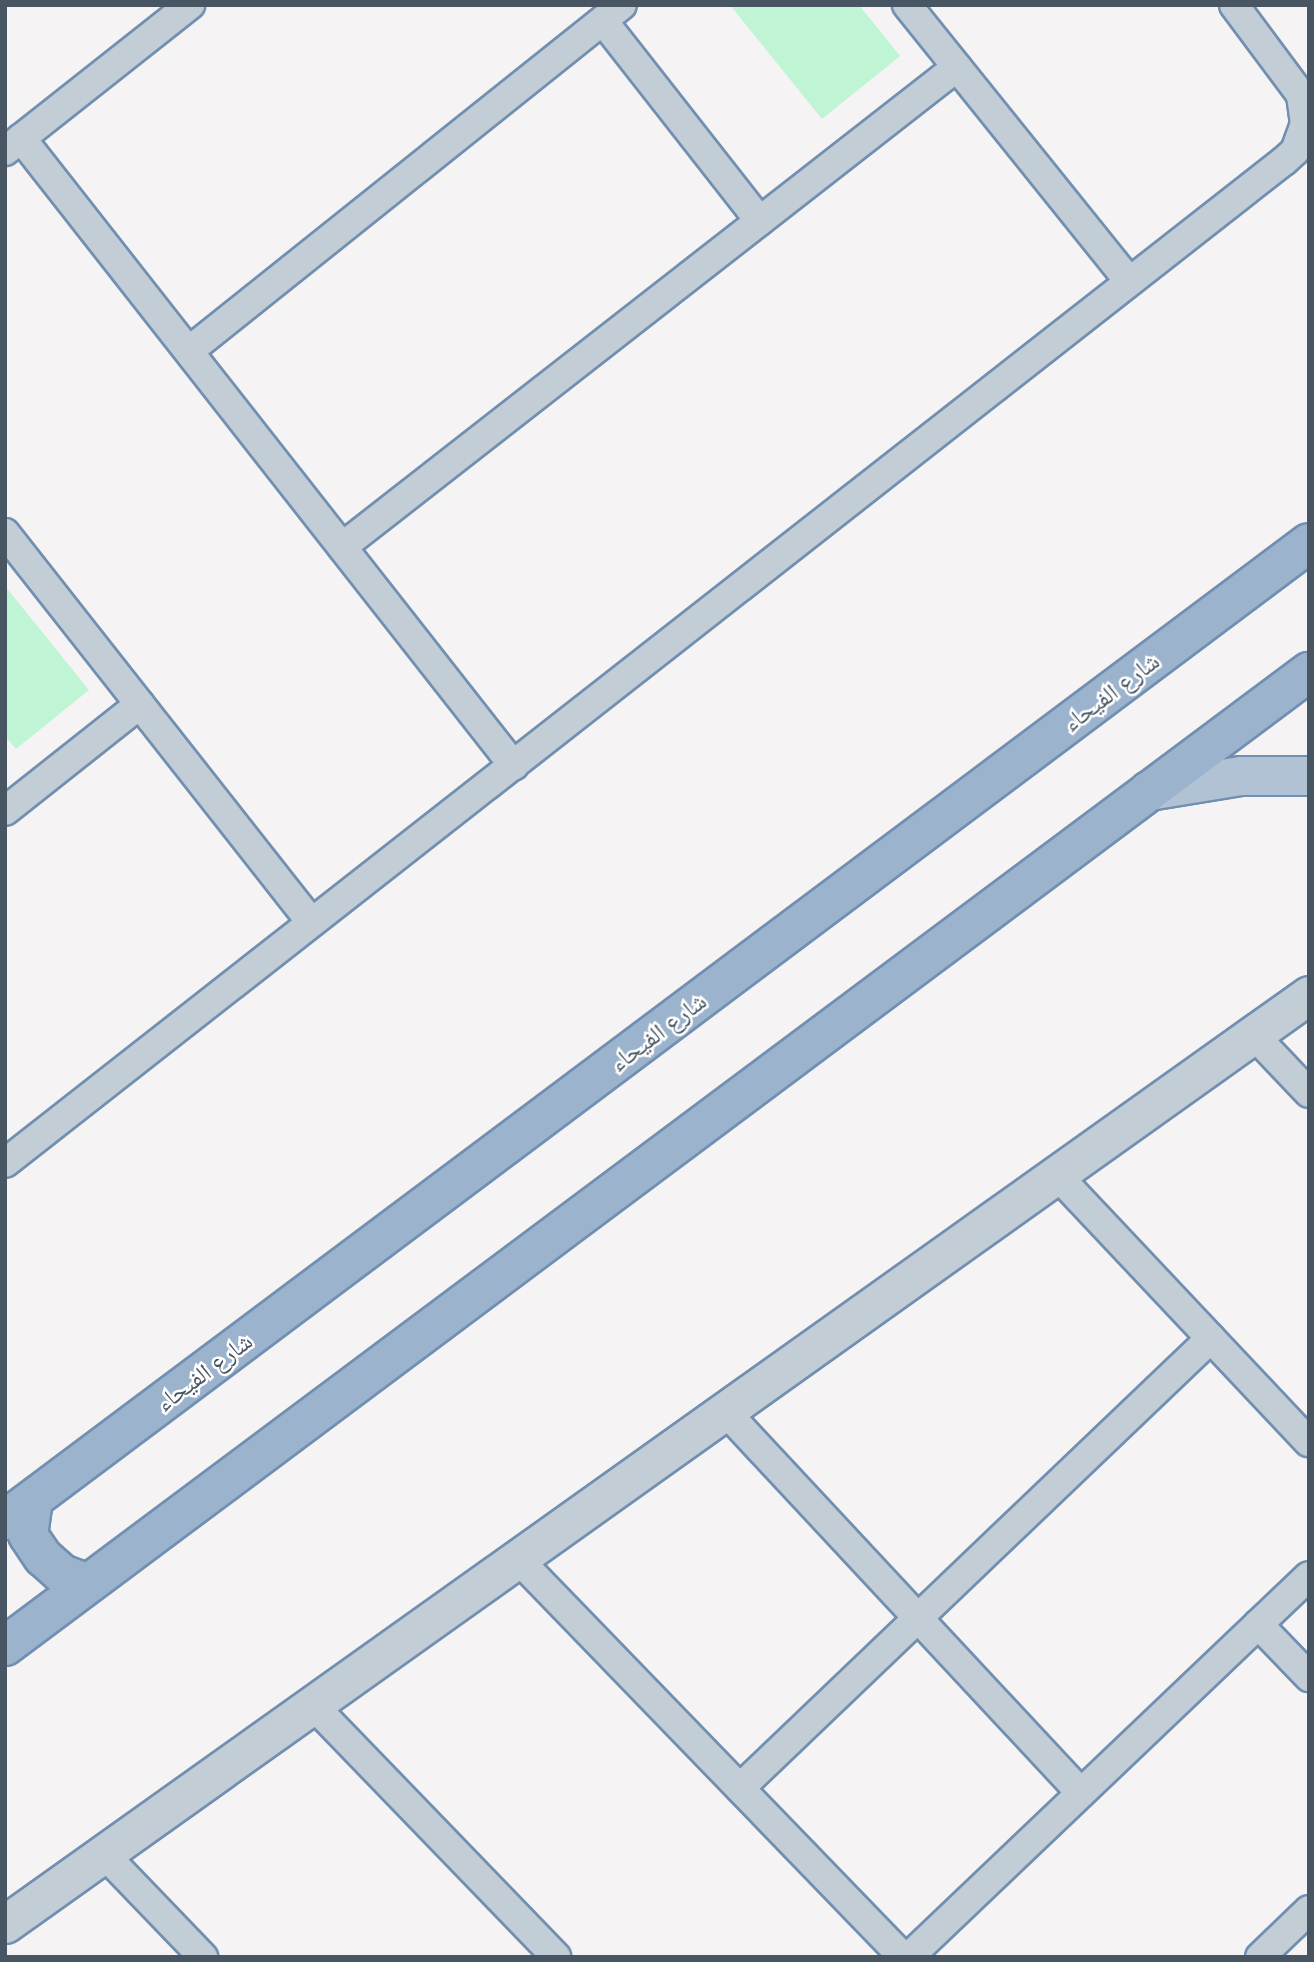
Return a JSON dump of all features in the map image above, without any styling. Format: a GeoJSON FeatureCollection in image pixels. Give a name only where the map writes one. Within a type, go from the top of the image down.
{"type":"FeatureCollection","features":[{"type":"Feature","properties":{"kind":"highway","name":"شارع الفيحاء"},"geometry":{"type":"LineString","coordinates":[[19,1510],[1309,543]]}},
{"type":"Feature","properties":{"kind":"highway"},"geometry":{"type":"LineString","coordinates":[[5,1646],[1309,672]]}},
{"type":"Feature","properties":{"kind":"highway"},"geometry":{"type":"LineString","coordinates":[[19,1510],[29,1535],[43,1557],[62,1574],[87,1583]]}},
{"type":"Feature","properties":{"kind":"main road"},"geometry":{"type":"LineString","coordinates":[[1149,790],[1241,776],[1309,776]]}},
{"type":"Feature","properties":{"kind":"street"},"geometry":{"type":"LineString","coordinates":[[190,5],[13,144],[189,351],[514,766]]}},
{"type":"Feature","properties":{"kind":"street"},"geometry":{"type":"LineString","coordinates":[[907,5],[1129,281]]}},
{"type":"Feature","properties":{"kind":"street"},"geometry":{"type":"LineString","coordinates":[[5,1163],[1284,161],[1302,138],[1306,109],[1301,95],[1234,5]]}},
{"type":"Feature","properties":{"kind":"street"},"geometry":{"type":"LineString","coordinates":[[189,351],[612,13],[760,221]]}},
{"type":"Feature","properties":{"kind":"street"},"geometry":{"type":"LineString","coordinates":[[342,547],[957,68]]}},
{"type":"Feature","properties":{"kind":"street"},"geometry":{"type":"LineString","coordinates":[[5,533],[311,922]]}},
{"type":"Feature","properties":{"kind":"street"},"geometry":{"type":"LineString","coordinates":[[5,811],[140,704]]}},
{"type":"Feature","properties":{"kind":"street"},"geometry":{"type":"LineString","coordinates":[[5,1924],[1309,995]]}},
{"type":"Feature","properties":{"kind":"street"},"geometry":{"type":"LineString","coordinates":[[1253,1034],[1309,1093]]}},
{"type":"Feature","properties":{"kind":"street"},"geometry":{"type":"LineString","coordinates":[[1057,1175],[1309,1442]]}},
{"type":"Feature","properties":{"kind":"street"},"geometry":{"type":"LineString","coordinates":[[740,1788],[1211,1338]]}},
{"type":"Feature","properties":{"kind":"street"},"geometry":{"type":"LineString","coordinates":[[725,1411],[1081,1793]]}},
{"type":"Feature","properties":{"kind":"street"},"geometry":{"type":"LineString","coordinates":[[518,1559],[903,1957]]}},
{"type":"Feature","properties":{"kind":"street"},"geometry":{"type":"LineString","coordinates":[[909,1957],[1309,1576]]}},
{"type":"Feature","properties":{"kind":"street"},"geometry":{"type":"LineString","coordinates":[[1258,1624],[1309,1677]]}},
{"type":"Feature","properties":{"kind":"street"},"geometry":{"type":"LineString","coordinates":[[313,1705],[555,1957]]}},
{"type":"Feature","properties":{"kind":"street"},"geometry":{"type":"LineString","coordinates":[[104,1854],[203,1957]]}},
{"type":"Feature","properties":{"kind":"street"},"geometry":{"type":"LineString","coordinates":[[1260,1957],[1309,1910]]}},
{"type":"Feature","properties":{"kind":"green space"},"geometry":{"type":"Polygon","coordinates":[[[730,5],[859,5],[900,56],[822,119],[730,5]]]}},
{"type":"Feature","properties":{"kind":"green space"},"geometry":{"type":"Polygon","coordinates":[[[5,586],[89,690],[16,749],[5,736],[5,586]]]}}]}
